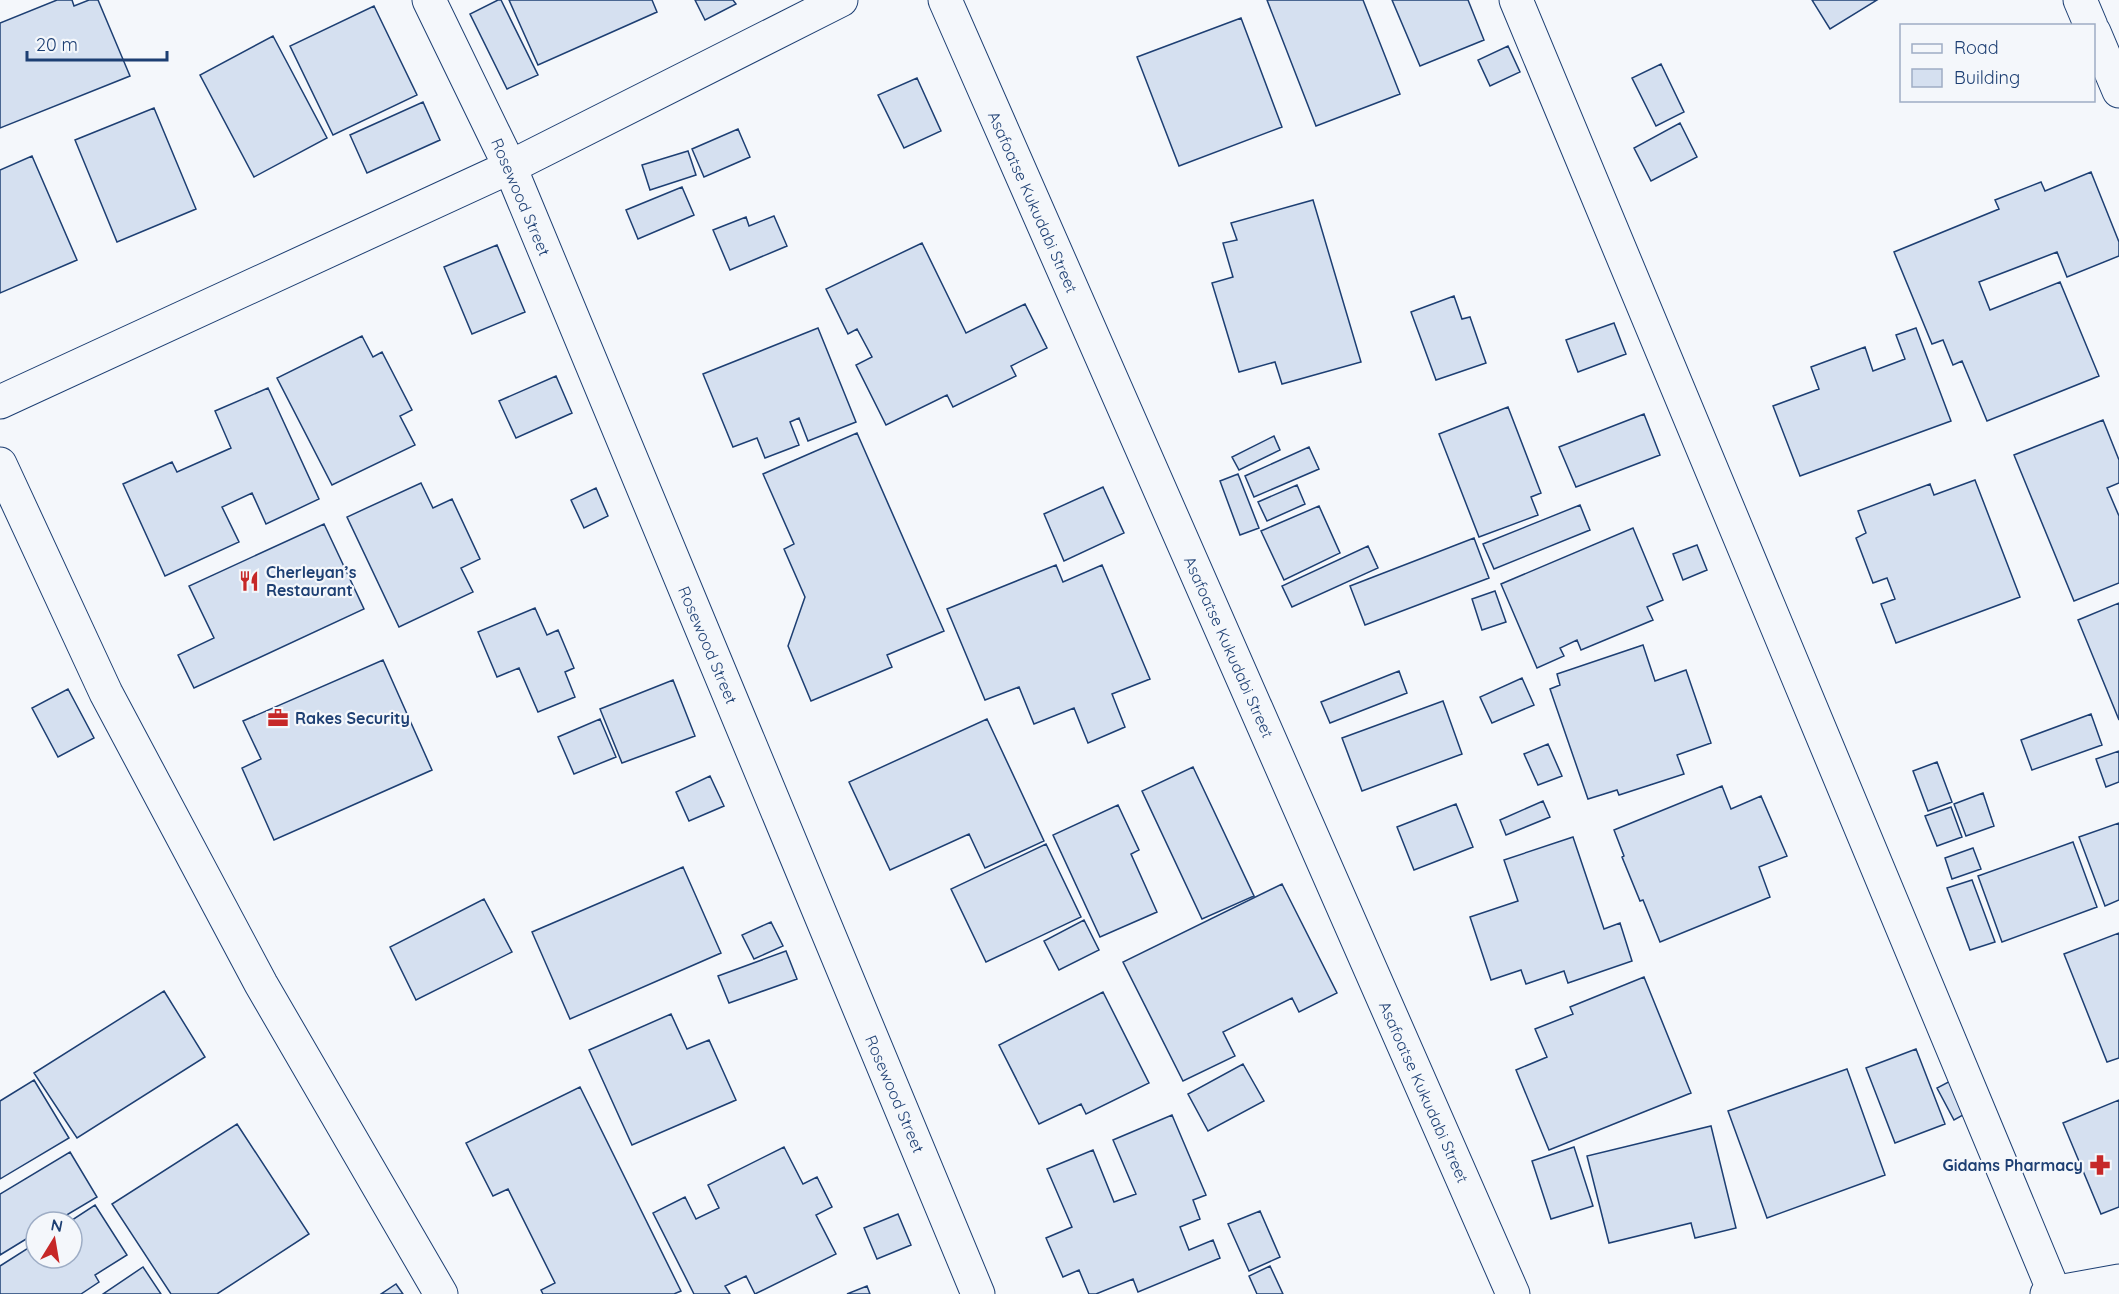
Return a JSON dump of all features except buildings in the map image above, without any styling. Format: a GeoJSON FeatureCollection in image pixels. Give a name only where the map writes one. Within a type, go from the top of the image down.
{"type":"FeatureCollection","features":[{"type":"Feature","properties":{"kind":"street","name":"Rosewood Street"},"geometry":{"type":"LineString","coordinates":[[429,0],[510,167],[978,1294]]}},
{"type":"Feature","properties":{"kind":"street"},"geometry":{"type":"LineString","coordinates":[[0,402],[510,167],[841,0]]}},
{"type":"Feature","properties":{"kind":"street","name":"Asafoatse Kukudabi Street"},"geometry":{"type":"LineString","coordinates":[[945,0],[1512,1294]]}},
{"type":"Feature","properties":{"kind":"street"},"geometry":{"type":"LineString","coordinates":[[1516,0],[2052,1294],[2119,1281]]}},
{"type":"Feature","properties":{"kind":"street"},"geometry":{"type":"LineString","coordinates":[[2080,0],[2090,24]]}},
{"type":"Feature","properties":{"kind":"street"},"geometry":{"type":"LineString","coordinates":[[2095,34],[2119,91]]}},
{"type":"Feature","properties":{"kind":"street"},"geometry":{"type":"LineString","coordinates":[[0,464],[106,693],[261,984],[441,1294]]}},
{"type":"Feature","properties":{"kind":"place","name":"Cherleyan’s Restaurant"},"geometry":{"type":"Point","coordinates":[249,581]}},
{"type":"Feature","properties":{"kind":"place","name":"Rakes Security"},"geometry":{"type":"Point","coordinates":[278,718]}},
{"type":"Feature","properties":{"kind":"place","name":"Gidams Pharmacy"},"geometry":{"type":"Point","coordinates":[2100,1165]}}]}
